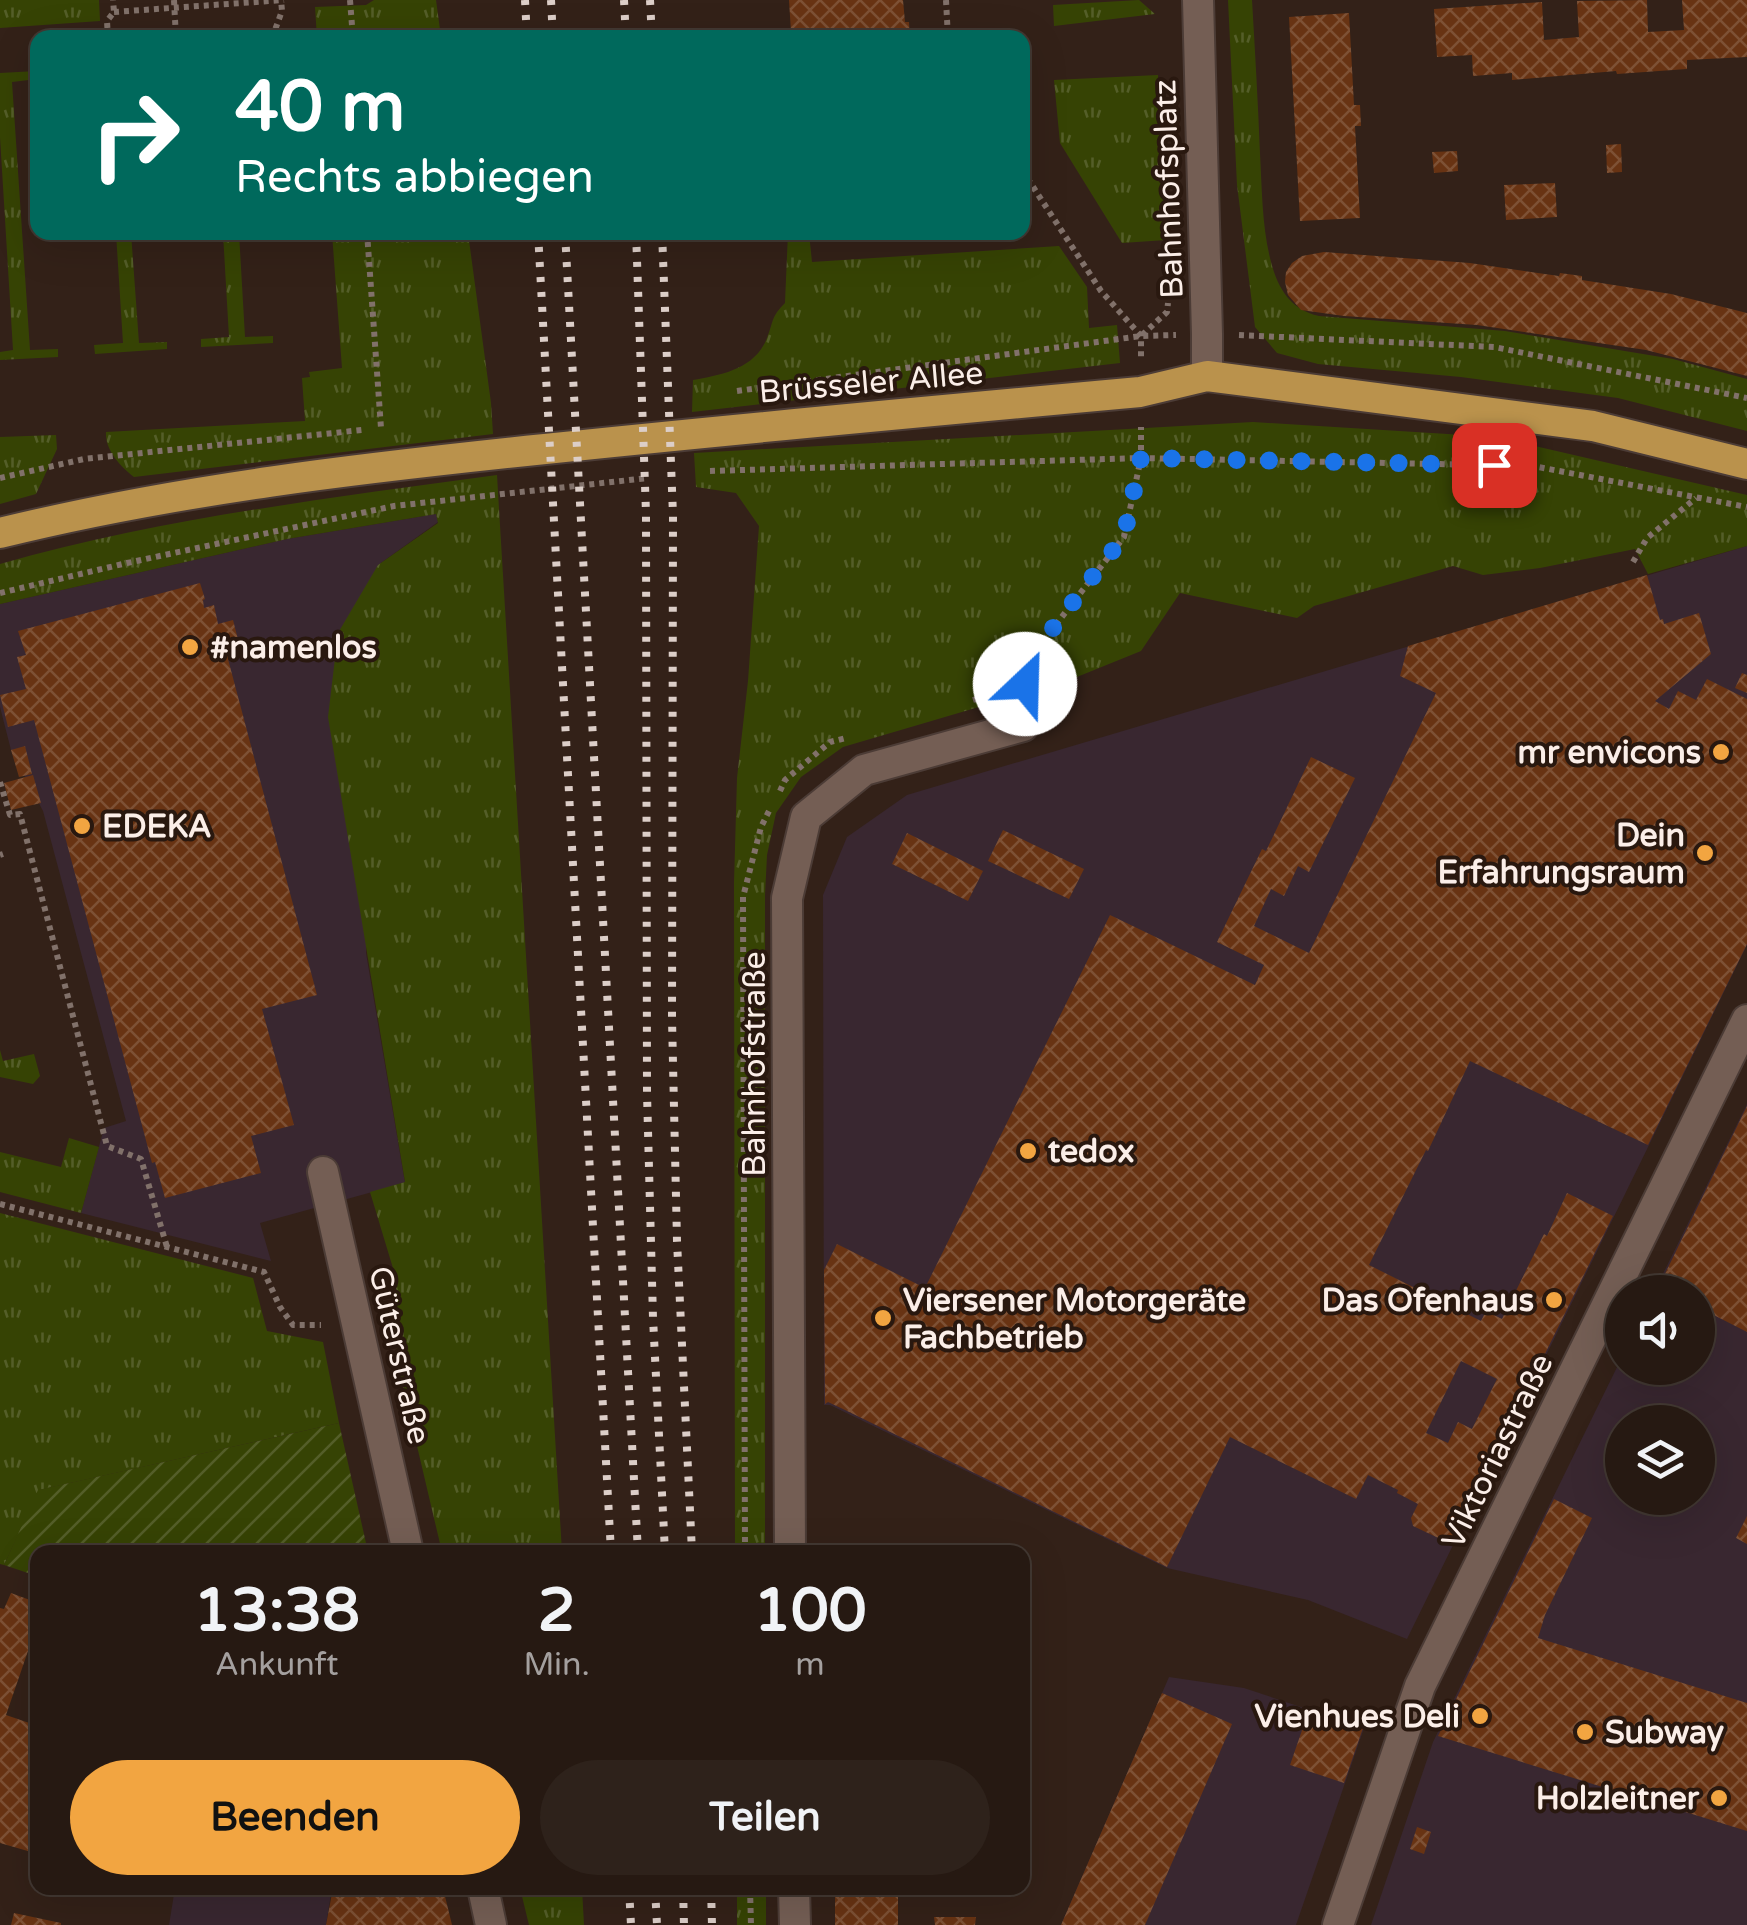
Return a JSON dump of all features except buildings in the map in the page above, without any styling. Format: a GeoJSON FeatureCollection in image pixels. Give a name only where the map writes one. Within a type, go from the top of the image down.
{"type":"FeatureCollection","features":[{"type":"Feature","properties":{"kind":"main road","name":"Brüsseler Allee"},"geometry":{"type":"LineString","coordinates":[[0,533],[85,512],[177,496],[388,466],[1140,392],[1206,376],[1593,426],[1747,464]]}},
{"type":"Feature","properties":{"kind":"street","name":"Bahnhofsplatz"},"geometry":{"type":"LineString","coordinates":[[1198,0],[1206,376]]}},
{"type":"Feature","properties":{"kind":"street","name":"Bahnhofstraße"},"geometry":{"type":"LineString","coordinates":[[790,1545],[788,898],[806,817],[864,770],[1022,726]]}},
{"type":"Feature","properties":{"kind":"street","name":"Viktoriastraße"},"geometry":{"type":"LineString","coordinates":[[1338,1925],[1420,1686],[1747,1020]]}},
{"type":"Feature","properties":{"kind":"street","name":"Güterstraße"},"geometry":{"type":"LineString","coordinates":[[323,1172],[406,1545]]}},
{"type":"Feature","properties":{"kind":"street"},"geometry":{"type":"LineString","coordinates":[[485,1895],[491,1925]]}},
{"type":"Feature","properties":{"kind":"street"},"geometry":{"type":"LineString","coordinates":[[794,1895],[795,1925]]}},
{"type":"Feature","properties":{"kind":"path"},"geometry":{"type":"LineString","coordinates":[[108,30],[107,22],[114,12],[113,0]]}},
{"type":"Feature","properties":{"kind":"path"},"geometry":{"type":"LineString","coordinates":[[114,12],[174,4],[282,0],[275,30]]}},
{"type":"Feature","properties":{"kind":"path"},"geometry":{"type":"LineString","coordinates":[[350,0],[352,30]]}},
{"type":"Feature","properties":{"kind":"path"},"geometry":{"type":"LineString","coordinates":[[946,0],[948,30]]}},
{"type":"Feature","properties":{"kind":"path"},"geometry":{"type":"LineString","coordinates":[[174,4],[176,30]]}},
{"type":"Feature","properties":{"kind":"path"},"geometry":{"type":"LineString","coordinates":[[722,393],[1141,336],[1101,291],[1030,182]]}},
{"type":"Feature","properties":{"kind":"path"},"geometry":{"type":"LineString","coordinates":[[368,240],[381,428]]}},
{"type":"Feature","properties":{"kind":"path"},"geometry":{"type":"LineString","coordinates":[[1208,334],[1494,347],[1747,398]]}},
{"type":"Feature","properties":{"kind":"path"},"geometry":{"type":"LineString","coordinates":[[0,478],[84,459],[361,430]]}},
{"type":"Feature","properties":{"kind":"path"},"geometry":{"type":"LineString","coordinates":[[704,471],[1141,458],[1534,466],[1747,507]]}},
{"type":"Feature","properties":{"kind":"path"},"geometry":{"type":"LineString","coordinates":[[1022,726],[1025,669],[1124,536],[1141,458]]}},
{"type":"Feature","properties":{"kind":"path"},"geometry":{"type":"LineString","coordinates":[[0,593],[394,506],[665,476]]}},
{"type":"Feature","properties":{"kind":"path"},"geometry":{"type":"LineString","coordinates":[[1633,562],[1648,538],[1697,498]]}},
{"type":"Feature","properties":{"kind":"path"},"geometry":{"type":"LineString","coordinates":[[0,782],[10,815],[20,814],[107,1146],[141,1159],[167,1247]]}},
{"type":"Feature","properties":{"kind":"path"},"geometry":{"type":"LineString","coordinates":[[0,1204],[264,1272],[293,1325],[358,1326]]}},
{"type":"Feature","properties":{"kind":"path"},"geometry":{"type":"LineString","coordinates":[[750,1895],[751,1925]]}},
{"type":"Feature","properties":{"kind":"shaded area"},"geometry":{"type":"Polygon","coordinates":[[[436,514],[438,522],[378,565],[366,953],[405,1183],[260,1223],[271,1261],[81,1213],[104,1128],[126,1121],[43,811],[11,750],[0,707],[0,604],[287,539],[436,514]]]}},
{"type":"Feature","properties":{"kind":"shaded area"},"geometry":{"type":"Polygon","coordinates":[[[1747,546],[1747,945],[1407,1639],[1308,1600],[1167,1568],[824,1405],[823,895],[847,837],[907,795],[1747,546]]]}},
{"type":"Feature","properties":{"kind":"shaded area"},"geometry":{"type":"Polygon","coordinates":[[[1747,1104],[1747,1925],[1371,1925],[1433,1742],[1608,1385],[1715,1385],[1715,1275],[1662,1275],[1747,1104]]]}},
{"type":"Feature","properties":{"kind":"shaded area"},"geometry":{"type":"Polygon","coordinates":[[[1169,1677],[1244,1688],[1364,1728],[1296,1925],[1061,1925],[1169,1677]]]}},
{"type":"Feature","properties":{"kind":"shaded area"},"geometry":{"type":"Polygon","coordinates":[[[174,1895],[331,1895],[326,1925],[169,1925],[174,1895]]]}},
{"type":"Feature","properties":{"kind":"green space"},"geometry":{"type":"Polygon","coordinates":[[[0,0],[99,0],[100,21],[0,28],[0,0]]]}},
{"type":"Feature","properties":{"kind":"green space"},"geometry":{"type":"Polygon","coordinates":[[[374,0],[436,0],[440,30],[317,30],[315,7],[366,5],[374,0]]]}},
{"type":"Feature","properties":{"kind":"green space"},"geometry":{"type":"Polygon","coordinates":[[[1139,0],[1155,14],[1054,26],[1053,5],[1139,0]]]}},
{"type":"Feature","properties":{"kind":"green space"},"geometry":{"type":"Polygon","coordinates":[[[1228,0],[1252,0],[1266,236],[1278,281],[1293,303],[1319,316],[1505,331],[1673,359],[1747,379],[1747,431],[1618,398],[1461,377],[1318,364],[1277,353],[1255,327],[1237,185],[1228,0]]]}},
{"type":"Feature","properties":{"kind":"green space"},"geometry":{"type":"Polygon","coordinates":[[[30,71],[30,80],[12,82],[30,350],[58,349],[58,357],[0,360],[0,352],[13,350],[0,137],[0,73],[30,71]]]}},
{"type":"Feature","properties":{"kind":"green space"},"geometry":{"type":"Polygon","coordinates":[[[1158,75],[1166,240],[1122,243],[1060,143],[1054,80],[1158,75]]]}},
{"type":"Feature","properties":{"kind":"green space"},"geometry":{"type":"Polygon","coordinates":[[[116,240],[132,240],[139,343],[167,342],[167,349],[95,354],[94,345],[123,343],[116,240]]]}},
{"type":"Feature","properties":{"kind":"green space"},"geometry":{"type":"Polygon","coordinates":[[[223,240],[239,240],[245,337],[273,336],[273,343],[201,347],[201,339],[229,337],[223,240]]]}},
{"type":"Feature","properties":{"kind":"green space"},"geometry":{"type":"Polygon","coordinates":[[[333,240],[469,240],[493,434],[134,477],[119,463],[106,439],[106,432],[305,421],[302,378],[310,377],[309,372],[342,368],[333,240]]]}},
{"type":"Feature","properties":{"kind":"green space"},"geometry":{"type":"Polygon","coordinates":[[[788,240],[810,240],[812,262],[1059,246],[1087,287],[1089,328],[1117,325],[1120,363],[692,412],[693,380],[746,364],[762,348],[775,315],[785,303],[788,240]]]}},
{"type":"Feature","properties":{"kind":"green space"},"geometry":{"type":"Polygon","coordinates":[[[1253,422],[1496,437],[1747,495],[1747,546],[1648,574],[1635,549],[1483,575],[1453,566],[1314,606],[1297,618],[1180,593],[1141,651],[1067,681],[843,747],[801,777],[776,813],[767,855],[765,895],[765,1545],[735,1545],[734,883],[737,778],[759,526],[736,493],[696,487],[694,453],[1253,422]]]}},
{"type":"Feature","properties":{"kind":"green space"},"geometry":{"type":"Polygon","coordinates":[[[56,435],[57,449],[36,494],[0,504],[0,437],[56,435]]]}},
{"type":"Feature","properties":{"kind":"green space"},"geometry":{"type":"Polygon","coordinates":[[[497,475],[562,1545],[440,1545],[397,1361],[396,1278],[370,1192],[405,1182],[328,717],[338,633],[378,565],[438,523],[436,514],[287,539],[0,604],[0,564],[123,534],[497,475]]]}},
{"type":"Feature","properties":{"kind":"green space"},"geometry":{"type":"Polygon","coordinates":[[[0,1050],[3,1061],[34,1054],[40,1076],[33,1084],[0,1077],[0,1050]]]}},
{"type":"Feature","properties":{"kind":"green space"},"geometry":{"type":"Polygon","coordinates":[[[69,1138],[99,1147],[81,1213],[0,1192],[0,1152],[61,1167],[69,1138]]]}},
{"type":"Feature","properties":{"kind":"green space"},"geometry":{"type":"Polygon","coordinates":[[[0,1213],[253,1278],[267,1331],[323,1342],[339,1423],[39,1490],[4,1565],[0,1564],[0,1213]]]}},
{"type":"Feature","properties":{"kind":"green space"},"geometry":{"type":"Polygon","coordinates":[[[339,1423],[366,1545],[30,1545],[30,1574],[4,1565],[38,1490],[339,1423]]]}},
{"type":"Feature","properties":{"kind":"green space"},"geometry":{"type":"Polygon","coordinates":[[[522,1895],[582,1895],[584,1925],[529,1925],[522,1895]]]}},
{"type":"Feature","properties":{"kind":"green space"},"geometry":{"type":"Polygon","coordinates":[[[737,1895],[766,1895],[766,1925],[737,1925],[737,1895]]]}},
{"type":"Feature","properties":{"kind":"railway"},"geometry":{"type":"LineString","coordinates":[[525,0],[527,30]]}},
{"type":"Feature","properties":{"kind":"railway"},"geometry":{"type":"LineString","coordinates":[[551,0],[553,30]]}},
{"type":"Feature","properties":{"kind":"railway"},"geometry":{"type":"LineString","coordinates":[[624,0],[626,30]]}},
{"type":"Feature","properties":{"kind":"railway"},"geometry":{"type":"LineString","coordinates":[[650,0],[652,30]]}},
{"type":"Feature","properties":{"kind":"railway"},"geometry":{"type":"LineString","coordinates":[[538,240],[611,1545]]}},
{"type":"Feature","properties":{"kind":"railway"},"geometry":{"type":"LineString","coordinates":[[565,240],[638,1545]]}},
{"type":"Feature","properties":{"kind":"railway"},"geometry":{"type":"LineString","coordinates":[[636,240],[646,513],[647,1093],[665,1545]]}},
{"type":"Feature","properties":{"kind":"railway"},"geometry":{"type":"LineString","coordinates":[[662,240],[673,515],[672,1019],[677,1241],[692,1545]]}},
{"type":"Feature","properties":{"kind":"railway"},"geometry":{"type":"LineString","coordinates":[[629,1895],[631,1925]]}},
{"type":"Feature","properties":{"kind":"railway"},"geometry":{"type":"LineString","coordinates":[[655,1895],[657,1925]]}},
{"type":"Feature","properties":{"kind":"railway"},"geometry":{"type":"LineString","coordinates":[[683,1895],[684,1925]]}},
{"type":"Feature","properties":{"kind":"railway"},"geometry":{"type":"LineString","coordinates":[[711,1895],[712,1925]]}},
{"type":"Feature","properties":{"kind":"place","name":"#namenlos"},"geometry":{"type":"Point","coordinates":[190,647]}},
{"type":"Feature","properties":{"kind":"place","name":"mr envicons"},"geometry":{"type":"Point","coordinates":[1721,752]}},
{"type":"Feature","properties":{"kind":"place","name":"EDEKA"},"geometry":{"type":"Point","coordinates":[82,826]}},
{"type":"Feature","properties":{"kind":"place","name":"Dein Erfahrungsraum"},"geometry":{"type":"Point","coordinates":[1705,853]}},
{"type":"Feature","properties":{"kind":"place","name":"tedox"},"geometry":{"type":"Point","coordinates":[1028,1151]}},
{"type":"Feature","properties":{"kind":"place","name":"Das Ofenhaus"},"geometry":{"type":"Point","coordinates":[1554,1300]}},
{"type":"Feature","properties":{"kind":"place","name":"Viersener Motorgeräte Fachbetrieb"},"geometry":{"type":"Point","coordinates":[883,1318]}},
{"type":"Feature","properties":{"kind":"place","name":"Vienhues Deli"},"geometry":{"type":"Point","coordinates":[1480,1716]}},
{"type":"Feature","properties":{"kind":"place","name":"Subway"},"geometry":{"type":"Point","coordinates":[1585,1732]}},
{"type":"Feature","properties":{"kind":"place","name":"Holzleitner"},"geometry":{"type":"Point","coordinates":[1719,1798]}},
{"type":"Feature","properties":{"kind":"route"},"geometry":{"type":"LineString","coordinates":[[1025,684],[1025,669],[1040,645],[1124,536],[1141,458],[1494,465]]}}]}
